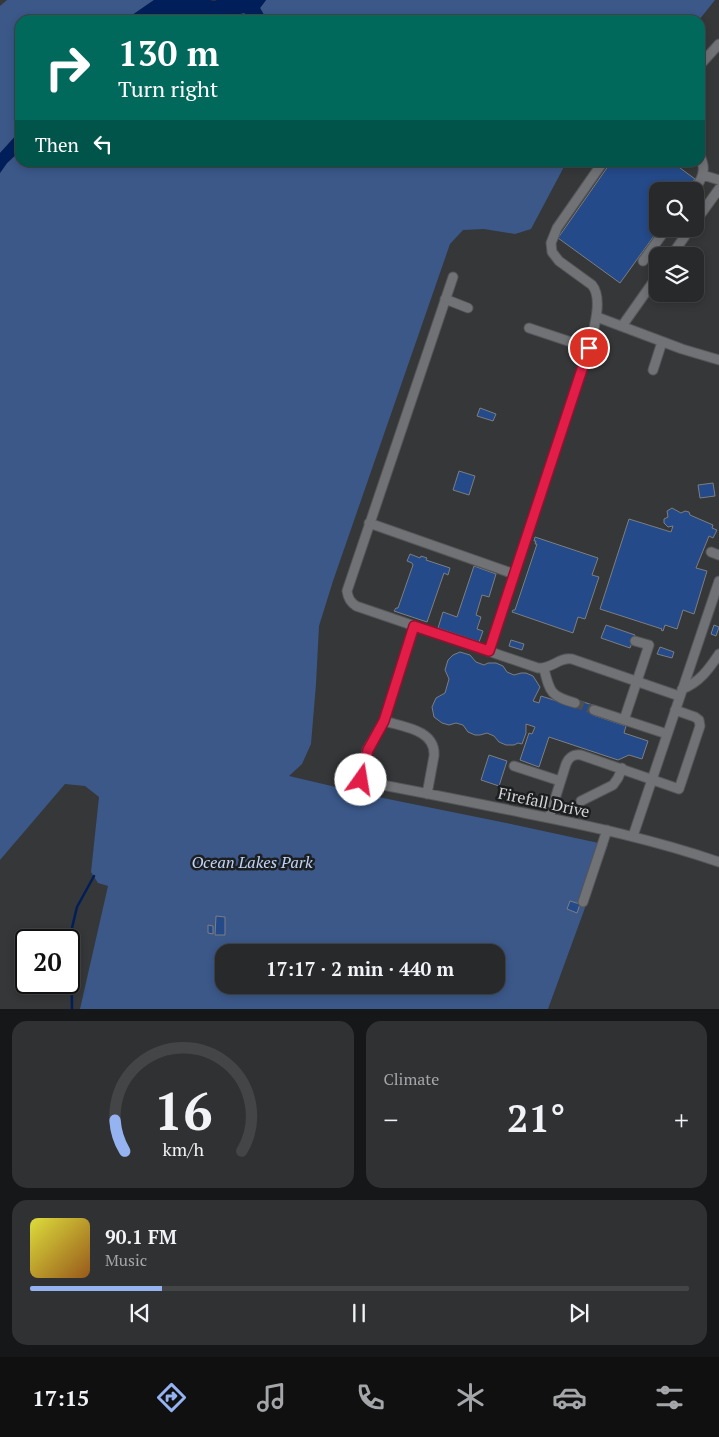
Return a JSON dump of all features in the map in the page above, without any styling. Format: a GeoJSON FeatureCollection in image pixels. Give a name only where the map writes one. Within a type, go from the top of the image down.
{"type":"FeatureCollection","features":[{"type":"Feature","properties":{"kind":"street"},"geometry":{"type":"LineString","coordinates":[[705,59],[719,44]]}},
{"type":"Feature","properties":{"kind":"street"},"geometry":{"type":"LineString","coordinates":[[489,651],[589,348],[596,317],[596,289],[560,261],[552,252],[551,243],[557,228],[600,167]]}},
{"type":"Feature","properties":{"kind":"street"},"geometry":{"type":"LineString","coordinates":[[699,182],[703,175],[703,167]]}},
{"type":"Feature","properties":{"kind":"street"},"geometry":{"type":"LineString","coordinates":[[703,175],[719,180]]}},
{"type":"Feature","properties":{"kind":"street"},"geometry":{"type":"LineString","coordinates":[[704,210],[719,189]]}},
{"type":"Feature","properties":{"kind":"street"},"geometry":{"type":"LineString","coordinates":[[643,261],[660,237]]}},
{"type":"Feature","properties":{"kind":"street"},"geometry":{"type":"LineString","coordinates":[[453,277],[369,523],[347,591],[348,598],[356,606],[538,668],[550,667],[566,658],[681,693],[699,679],[719,654]]}},
{"type":"Feature","properties":{"kind":"street"},"geometry":{"type":"LineString","coordinates":[[622,326],[649,287]]}},
{"type":"Feature","properties":{"kind":"street"},"geometry":{"type":"LineString","coordinates":[[445,299],[468,308]]}},
{"type":"Feature","properties":{"kind":"street"},"geometry":{"type":"LineString","coordinates":[[596,317],[662,342],[719,360]]}},
{"type":"Feature","properties":{"kind":"street"},"geometry":{"type":"LineString","coordinates":[[529,328],[589,348]]}},
{"type":"Feature","properties":{"kind":"street"},"geometry":{"type":"LineString","coordinates":[[653,370],[662,342]]}},
{"type":"Feature","properties":{"kind":"street"},"geometry":{"type":"LineString","coordinates":[[369,523],[514,574]]}},
{"type":"Feature","properties":{"kind":"street"},"geometry":{"type":"LineString","coordinates":[[633,836],[719,581]]}},
{"type":"Feature","properties":{"kind":"street"},"geometry":{"type":"LineString","coordinates":[[414,626],[384,721],[424,734],[433,744],[435,750],[426,794]]}},
{"type":"Feature","properties":{"kind":"street"},"geometry":{"type":"LineString","coordinates":[[624,720],[649,645],[635,640]]}},
{"type":"Feature","properties":{"kind":"street"},"geometry":{"type":"LineString","coordinates":[[544,669],[548,684],[555,695],[575,703]]}},
{"type":"Feature","properties":{"kind":"street"},"geometry":{"type":"LineString","coordinates":[[594,710],[667,734]]}},
{"type":"Feature","properties":{"kind":"street"},"geometry":{"type":"LineString","coordinates":[[548,818],[568,760],[573,755],[581,755],[622,768],[679,789],[700,726],[699,720],[695,717],[675,710]]}},
{"type":"Feature","properties":{"kind":"street","name":"Firefall Drive"},"geometry":{"type":"LineString","coordinates":[[384,721],[368,750],[361,780],[607,830],[719,862]]}},
{"type":"Feature","properties":{"kind":"street"},"geometry":{"type":"LineString","coordinates":[[514,766],[560,782]]}},
{"type":"Feature","properties":{"kind":"street"},"geometry":{"type":"LineString","coordinates":[[581,801],[614,785],[622,768]]}},
{"type":"Feature","properties":{"kind":"street"},"geometry":{"type":"LineString","coordinates":[[583,902],[607,830]]}},
{"type":"Feature","properties":{"kind":"green space"},"geometry":{"type":"Polygon","coordinates":[[[7,0],[154,0],[132,15],[15,15],[15,136],[0,153],[0,6],[7,0]]]}},
{"type":"Feature","properties":{"kind":"green space"},"geometry":{"type":"Polygon","coordinates":[[[266,0],[715,0],[703,15],[264,15],[260,8],[266,0]]]}},
{"type":"Feature","properties":{"kind":"green space","name":"Ocean Lakes Park"},"geometry":{"type":"Polygon","coordinates":[[[15,156],[15,167],[564,167],[531,229],[515,234],[484,229],[463,230],[450,244],[319,626],[311,744],[302,764],[289,776],[383,798],[608,845],[548,1009],[80,1009],[108,886],[98,883],[91,872],[99,797],[85,786],[65,784],[0,860],[0,173],[7,163],[15,156]]]}},
{"type":"Feature","properties":{"kind":"shaded area"},"geometry":{"type":"Polygon","coordinates":[[[154,0],[266,0],[260,8],[264,15],[247,15],[244,13],[235,15],[132,15],[154,0]]]}},
{"type":"Feature","properties":{"kind":"shaded area"},"geometry":{"type":"Polygon","coordinates":[[[15,136],[15,156],[0,173],[0,153],[15,136]]]}},
{"type":"Feature","properties":{"kind":"building"},"geometry":{"type":"Polygon","coordinates":[[[608,167],[679,167],[695,179],[693,182],[649,182],[649,237],[653,237],[620,283],[558,238],[608,167]]]}},
{"type":"Feature","properties":{"kind":"building"},"geometry":{"type":"Polygon","coordinates":[[[480,408],[496,414],[493,421],[477,416],[480,408]]]}},
{"type":"Feature","properties":{"kind":"building"},"geometry":{"type":"Polygon","coordinates":[[[459,471],[475,476],[469,495],[453,490],[459,471]]]}},
{"type":"Feature","properties":{"kind":"building"},"geometry":{"type":"Polygon","coordinates":[[[713,483],[715,496],[700,498],[698,485],[713,483]]]}},
{"type":"Feature","properties":{"kind":"building"},"geometry":{"type":"Polygon","coordinates":[[[672,508],[681,513],[689,512],[690,515],[713,525],[712,528],[717,530],[713,538],[709,536],[696,568],[707,571],[694,614],[683,610],[677,629],[665,625],[663,631],[662,629],[600,609],[629,519],[671,532],[673,526],[668,527],[664,523],[664,519],[668,517],[667,511],[672,508]]]}},
{"type":"Feature","properties":{"kind":"building"},"geometry":{"type":"Polygon","coordinates":[[[535,537],[598,558],[592,575],[599,577],[585,619],[578,617],[573,633],[512,612],[515,610],[537,544],[534,541],[535,537]]]}},
{"type":"Feature","properties":{"kind":"building"},"geometry":{"type":"Polygon","coordinates":[[[410,554],[420,558],[421,556],[427,558],[426,560],[450,568],[448,575],[444,573],[427,622],[394,611],[398,608],[413,565],[407,561],[410,554]]]}},
{"type":"Feature","properties":{"kind":"building"},"geometry":{"type":"Polygon","coordinates":[[[474,566],[496,574],[489,597],[482,595],[476,615],[481,617],[477,629],[483,631],[479,642],[438,628],[443,612],[457,617],[474,566]]]}},
{"type":"Feature","properties":{"kind":"building"},"geometry":{"type":"Polygon","coordinates":[[[606,625],[635,635],[630,648],[601,638],[606,625]]]}},
{"type":"Feature","properties":{"kind":"building"},"geometry":{"type":"Polygon","coordinates":[[[714,625],[719,627],[716,636],[711,634],[714,625]]]}},
{"type":"Feature","properties":{"kind":"building"},"geometry":{"type":"Polygon","coordinates":[[[511,640],[524,644],[522,650],[509,646],[511,640]]]}},
{"type":"Feature","properties":{"kind":"building"},"geometry":{"type":"Polygon","coordinates":[[[660,647],[674,652],[672,658],[657,654],[660,647]]]}},
{"type":"Feature","properties":{"kind":"building"},"geometry":{"type":"Polygon","coordinates":[[[460,652],[470,655],[476,662],[484,665],[496,663],[514,675],[526,673],[533,676],[540,687],[533,701],[539,703],[541,696],[560,702],[577,700],[596,706],[593,715],[626,726],[624,733],[648,741],[642,759],[629,755],[618,760],[549,737],[539,767],[520,760],[529,733],[532,734],[535,727],[526,724],[526,733],[522,744],[506,745],[487,733],[475,735],[468,732],[463,725],[442,723],[434,717],[432,707],[436,698],[445,693],[449,679],[445,670],[448,660],[460,652]]]}},
{"type":"Feature","properties":{"kind":"building"},"geometry":{"type":"Polygon","coordinates":[[[489,755],[507,761],[499,786],[481,780],[489,755]]]}},
{"type":"Feature","properties":{"kind":"building"},"geometry":{"type":"Polygon","coordinates":[[[570,901],[580,904],[577,913],[567,909],[570,901]]]}},
{"type":"Feature","properties":{"kind":"building"},"geometry":{"type":"Polygon","coordinates":[[[216,916],[225,917],[225,935],[215,935],[216,916]]]}},
{"type":"Feature","properties":{"kind":"building"},"geometry":{"type":"Polygon","coordinates":[[[208,925],[213,926],[213,934],[208,933],[208,925]]]}},
{"type":"Feature","properties":{"kind":"waterway"},"geometry":{"type":"LineString","coordinates":[[72,1009],[71,932],[77,907],[94,876]]}},
{"type":"Feature","properties":{"kind":"tunnel"},"geometry":{"type":"LineString","coordinates":[[575,703],[594,710]]}},
{"type":"Feature","properties":{"kind":"route"},"geometry":{"type":"LineString","coordinates":[[361,780],[368,750],[384,721],[414,626],[489,651],[589,348]]}}]}
